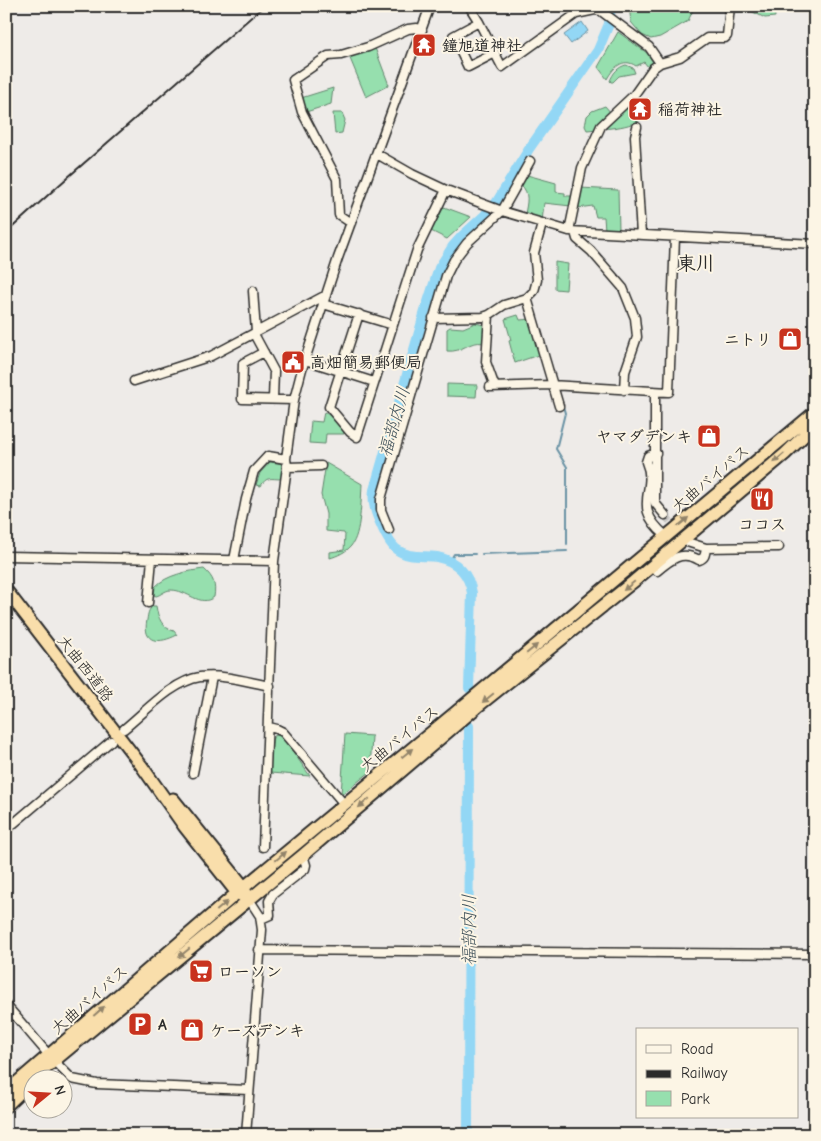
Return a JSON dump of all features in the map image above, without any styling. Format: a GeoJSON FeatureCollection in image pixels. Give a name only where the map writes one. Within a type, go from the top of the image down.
{"type":"FeatureCollection","features":[{"type":"Feature","properties":{"kind":"highway","name":"大曲バイパス"},"geometry":{"type":"LineString","coordinates":[[44,1068],[51,1058],[241,890],[815,412]]}},
{"type":"Feature","properties":{"kind":"highway","name":"大曲バイパス"},"geometry":{"type":"LineString","coordinates":[[6,1092],[303,855],[477,707],[656,563],[786,453],[815,425]]}},
{"type":"Feature","properties":{"kind":"highway","name":"大曲西道路"},"geometry":{"type":"LineString","coordinates":[[6,590],[141,765],[201,832],[249,899]]}},
{"type":"Feature","properties":{"kind":"highway"},"geometry":{"type":"LineString","coordinates":[[6,1106],[22,1091]]}},
{"type":"Feature","properties":{"kind":"street"},"geometry":{"type":"LineString","coordinates":[[263,847],[274,561],[294,400],[326,295],[430,6]]}},
{"type":"Feature","properties":{"kind":"street"},"geometry":{"type":"LineString","coordinates":[[469,6],[502,67],[576,14],[595,10],[617,22],[649,47],[660,64]]}},
{"type":"Feature","properties":{"kind":"street"},"geometry":{"type":"LineString","coordinates":[[624,390],[625,372],[637,337],[635,318],[623,288],[591,251],[577,239],[572,231],[582,168],[601,126],[634,95],[653,68],[680,57],[707,38],[725,38],[730,6]]}},
{"type":"Feature","properties":{"kind":"street"},"geometry":{"type":"LineString","coordinates":[[479,22],[454,36],[468,66],[495,53]]}},
{"type":"Feature","properties":{"kind":"street"},"geometry":{"type":"LineString","coordinates":[[351,223],[339,215],[336,179],[302,112],[292,80],[328,56],[341,55],[368,47],[408,30],[417,28],[422,30]]}},
{"type":"Feature","properties":{"kind":"street"},"geometry":{"type":"LineString","coordinates":[[636,127],[641,235]]}},
{"type":"Feature","properties":{"kind":"street"},"geometry":{"type":"LineString","coordinates":[[377,154],[412,174],[446,190],[542,224],[572,231],[815,244]]}},
{"type":"Feature","properties":{"kind":"street"},"geometry":{"type":"LineString","coordinates":[[388,530],[381,510],[381,499],[446,276],[454,260],[470,239],[501,209],[530,161]]}},
{"type":"Feature","properties":{"kind":"street"},"geometry":{"type":"LineString","coordinates":[[359,314],[329,407],[350,432],[357,436],[417,250],[446,190]]}},
{"type":"Feature","properties":{"kind":"street"},"geometry":{"type":"LineString","coordinates":[[433,318],[484,317],[504,305],[527,298],[532,294],[536,286],[534,253],[542,224]]}},
{"type":"Feature","properties":{"kind":"street"},"geometry":{"type":"LineString","coordinates":[[490,315],[486,362],[493,387],[553,385],[669,392],[675,237]]}},
{"type":"Feature","properties":{"kind":"street"},"geometry":{"type":"LineString","coordinates":[[253,291],[255,333],[274,371],[274,399]]}},
{"type":"Feature","properties":{"kind":"street"},"geometry":{"type":"LineString","coordinates":[[134,381],[211,356],[326,295]]}},
{"type":"Feature","properties":{"kind":"street"},"geometry":{"type":"LineString","coordinates":[[527,298],[559,406]]}},
{"type":"Feature","properties":{"kind":"street"},"geometry":{"type":"LineString","coordinates":[[323,304],[393,325]]}},
{"type":"Feature","properties":{"kind":"street"},"geometry":{"type":"LineString","coordinates":[[264,352],[243,363],[242,399],[294,400]]}},
{"type":"Feature","properties":{"kind":"street"},"geometry":{"type":"LineString","coordinates":[[305,360],[374,382]]}},
{"type":"Feature","properties":{"kind":"street"},"geometry":{"type":"LineString","coordinates":[[655,392],[655,502],[665,515]]}},
{"type":"Feature","properties":{"kind":"street"},"geometry":{"type":"LineString","coordinates":[[656,453],[648,456],[646,462],[650,470],[646,508],[651,520],[666,536]]}},
{"type":"Feature","properties":{"kind":"street"},"geometry":{"type":"LineString","coordinates":[[234,560],[246,499],[254,471],[268,456],[287,463],[321,466]]}},
{"type":"Feature","properties":{"kind":"street"},"geometry":{"type":"LineString","coordinates":[[687,542],[706,548],[779,547]]}},
{"type":"Feature","properties":{"kind":"street"},"geometry":{"type":"LineString","coordinates":[[656,563],[657,571],[676,556],[685,555],[699,560],[703,559],[706,555],[706,548]]}},
{"type":"Feature","properties":{"kind":"street"},"geometry":{"type":"LineString","coordinates":[[6,556],[274,561]]}},
{"type":"Feature","properties":{"kind":"street"},"geometry":{"type":"LineString","coordinates":[[148,603],[152,559]]}},
{"type":"Feature","properties":{"kind":"street"},"geometry":{"type":"LineString","coordinates":[[124,729],[174,688],[188,680],[199,677],[212,677],[270,686]]}},
{"type":"Feature","properties":{"kind":"street"},"geometry":{"type":"LineString","coordinates":[[193,773],[212,677]]}},
{"type":"Feature","properties":{"kind":"street"},"geometry":{"type":"LineString","coordinates":[[269,727],[283,732],[344,804]]}},
{"type":"Feature","properties":{"kind":"street"},"geometry":{"type":"LineString","coordinates":[[6,830],[111,740]]}},
{"type":"Feature","properties":{"kind":"street"},"geometry":{"type":"LineString","coordinates":[[261,919],[270,915],[270,901],[273,894],[305,869],[306,865],[303,855]]}},
{"type":"Feature","properties":{"kind":"street"},"geometry":{"type":"LineString","coordinates":[[246,1135],[262,930],[261,919],[249,899]]}},
{"type":"Feature","properties":{"kind":"street"},"geometry":{"type":"LineString","coordinates":[[259,950],[815,954]]}},
{"type":"Feature","properties":{"kind":"street"},"geometry":{"type":"LineString","coordinates":[[6,1005],[51,1058],[72,1079],[97,1084],[249,1090]]}},
{"type":"Feature","properties":{"kind":"green space"},"geometry":{"type":"Polygon","coordinates":[[[629,6],[695,6],[688,21],[660,37],[651,39],[642,35],[631,22],[629,6]]]}},
{"type":"Feature","properties":{"kind":"green space"},"geometry":{"type":"Polygon","coordinates":[[[733,6],[774,6],[775,17],[765,18],[751,11],[732,12],[733,6]]]}},
{"type":"Feature","properties":{"kind":"green space"},"geometry":{"type":"Polygon","coordinates":[[[618,32],[647,53],[654,64],[648,67],[644,62],[636,66],[623,63],[612,71],[607,79],[598,67],[618,32]]]}},
{"type":"Feature","properties":{"kind":"green space"},"geometry":{"type":"Polygon","coordinates":[[[375,48],[389,85],[366,97],[349,56],[375,48]]]}},
{"type":"Feature","properties":{"kind":"green space"},"geometry":{"type":"Polygon","coordinates":[[[626,65],[633,68],[635,73],[619,76],[611,82],[611,78],[616,71],[626,65]]]}},
{"type":"Feature","properties":{"kind":"green space"},"geometry":{"type":"Polygon","coordinates":[[[333,88],[331,104],[306,112],[301,98],[333,88]]]}},
{"type":"Feature","properties":{"kind":"green space"},"geometry":{"type":"Polygon","coordinates":[[[638,101],[645,102],[649,107],[649,113],[636,122],[620,127],[587,130],[585,126],[587,116],[592,111],[605,106],[611,113],[616,113],[638,101]]]}},
{"type":"Feature","properties":{"kind":"green space"},"geometry":{"type":"Polygon","coordinates":[[[333,113],[342,113],[345,120],[342,133],[335,134],[333,113]]]}},
{"type":"Feature","properties":{"kind":"green space"},"geometry":{"type":"Polygon","coordinates":[[[527,175],[556,183],[556,192],[565,193],[565,196],[572,196],[571,206],[544,203],[542,222],[525,214],[527,195],[521,185],[527,175]]]}},
{"type":"Feature","properties":{"kind":"green space"},"geometry":{"type":"Polygon","coordinates":[[[580,188],[618,190],[619,229],[605,230],[604,217],[596,217],[593,206],[577,208],[580,188]]]}},
{"type":"Feature","properties":{"kind":"green space"},"geometry":{"type":"Polygon","coordinates":[[[444,207],[471,217],[447,239],[431,231],[444,207]]]}},
{"type":"Feature","properties":{"kind":"green space"},"geometry":{"type":"Polygon","coordinates":[[[555,262],[568,264],[566,290],[555,289],[555,262]]]}},
{"type":"Feature","properties":{"kind":"green space"},"geometry":{"type":"Polygon","coordinates":[[[518,315],[520,320],[531,319],[541,354],[515,363],[505,319],[518,315]]]}},
{"type":"Feature","properties":{"kind":"green space"},"geometry":{"type":"Polygon","coordinates":[[[475,323],[484,325],[484,343],[474,343],[457,350],[447,351],[447,329],[450,327],[463,328],[475,323]]]}},
{"type":"Feature","properties":{"kind":"green space"},"geometry":{"type":"Polygon","coordinates":[[[447,384],[477,385],[476,397],[447,396],[447,384]]]}},
{"type":"Feature","properties":{"kind":"green space"},"geometry":{"type":"Polygon","coordinates":[[[324,412],[337,421],[344,434],[326,434],[325,444],[309,443],[311,421],[322,422],[324,412]]]}},
{"type":"Feature","properties":{"kind":"green space"},"geometry":{"type":"Polygon","coordinates":[[[270,462],[283,464],[282,479],[269,479],[261,486],[256,485],[260,473],[270,462]]]}},
{"type":"Feature","properties":{"kind":"green space"},"geometry":{"type":"Polygon","coordinates":[[[326,463],[362,484],[360,517],[354,541],[347,550],[330,558],[330,552],[344,550],[345,535],[344,533],[326,531],[326,514],[321,495],[326,463]]]}},
{"type":"Feature","properties":{"kind":"green space"},"geometry":{"type":"Polygon","coordinates":[[[204,569],[210,575],[215,589],[214,597],[209,600],[199,600],[171,590],[156,596],[154,595],[155,587],[165,579],[184,572],[204,569]]]}},
{"type":"Feature","properties":{"kind":"green space"},"geometry":{"type":"Polygon","coordinates":[[[153,606],[156,606],[159,618],[166,628],[174,631],[177,635],[159,641],[150,638],[146,628],[148,612],[153,606]]]}},
{"type":"Feature","properties":{"kind":"green space"},"geometry":{"type":"Polygon","coordinates":[[[345,734],[372,736],[370,772],[341,795],[345,734]]]}},
{"type":"Feature","properties":{"kind":"green space"},"geometry":{"type":"Polygon","coordinates":[[[274,736],[282,736],[310,776],[270,773],[272,740],[274,736]]]}},
{"type":"Feature","properties":{"kind":"water"},"geometry":{"type":"Polygon","coordinates":[[[582,22],[588,31],[571,44],[564,35],[582,22]]]}},
{"type":"Feature","properties":{"kind":"waterway","name":"福部内川"},"geometry":{"type":"LineString","coordinates":[[469,688],[472,593],[468,580],[461,569],[444,559],[406,554],[396,549],[388,539],[378,518],[374,504],[374,490],[439,268],[453,246],[496,203],[529,149],[598,50],[609,24],[611,6]]}},
{"type":"Feature","properties":{"kind":"waterway"},"geometry":{"type":"LineString","coordinates":[[550,362],[555,380]]}},
{"type":"Feature","properties":{"kind":"waterway"},"geometry":{"type":"LineString","coordinates":[[562,403],[565,413],[556,449],[567,467],[567,544]]}},
{"type":"Feature","properties":{"kind":"waterway"},"geometry":{"type":"LineString","coordinates":[[482,554],[567,551]]}},
{"type":"Feature","properties":{"kind":"waterway"},"geometry":{"type":"LineString","coordinates":[[450,561],[454,554],[475,554]]}},
{"type":"Feature","properties":{"kind":"waterway","name":"福部内川"},"geometry":{"type":"LineString","coordinates":[[468,1135],[469,726]]}},
{"type":"Feature","properties":{"kind":"tunnel"},"geometry":{"type":"LineString","coordinates":[[665,515],[686,541]]}},
{"type":"Feature","properties":{"kind":"railway"},"geometry":{"type":"LineString","coordinates":[[6,233],[264,6]]}},
{"type":"Feature","properties":{"kind":"place","name":"鐘旭道神社"},"geometry":{"type":"Point","coordinates":[424,45]}},
{"type":"Feature","properties":{"kind":"place","name":"稲荷神社"},"geometry":{"type":"Point","coordinates":[640,109]}},
{"type":"Feature","properties":{"kind":"place","name":"ニトリ"},"geometry":{"type":"Point","coordinates":[790,339]}},
{"type":"Feature","properties":{"kind":"place","name":"高畑簡易郵便局"},"geometry":{"type":"Point","coordinates":[293,362]}},
{"type":"Feature","properties":{"kind":"place","name":"ヤマダデンキ"},"geometry":{"type":"Point","coordinates":[709,436]}},
{"type":"Feature","properties":{"kind":"place","name":"ココス"},"geometry":{"type":"Point","coordinates":[762,499]}},
{"type":"Feature","properties":{"kind":"place","name":"ローソン"},"geometry":{"type":"Point","coordinates":[201,971]}},
{"type":"Feature","properties":{"kind":"place","name":"A"},"geometry":{"type":"Point","coordinates":[140,1024]}},
{"type":"Feature","properties":{"kind":"place","name":"ケーズデンキ"},"geometry":{"type":"Point","coordinates":[192,1030]}},
{"type":"Feature","properties":{"kind":"district","name":"東川"},"geometry":{"type":"Point","coordinates":[696,263]}}]}
